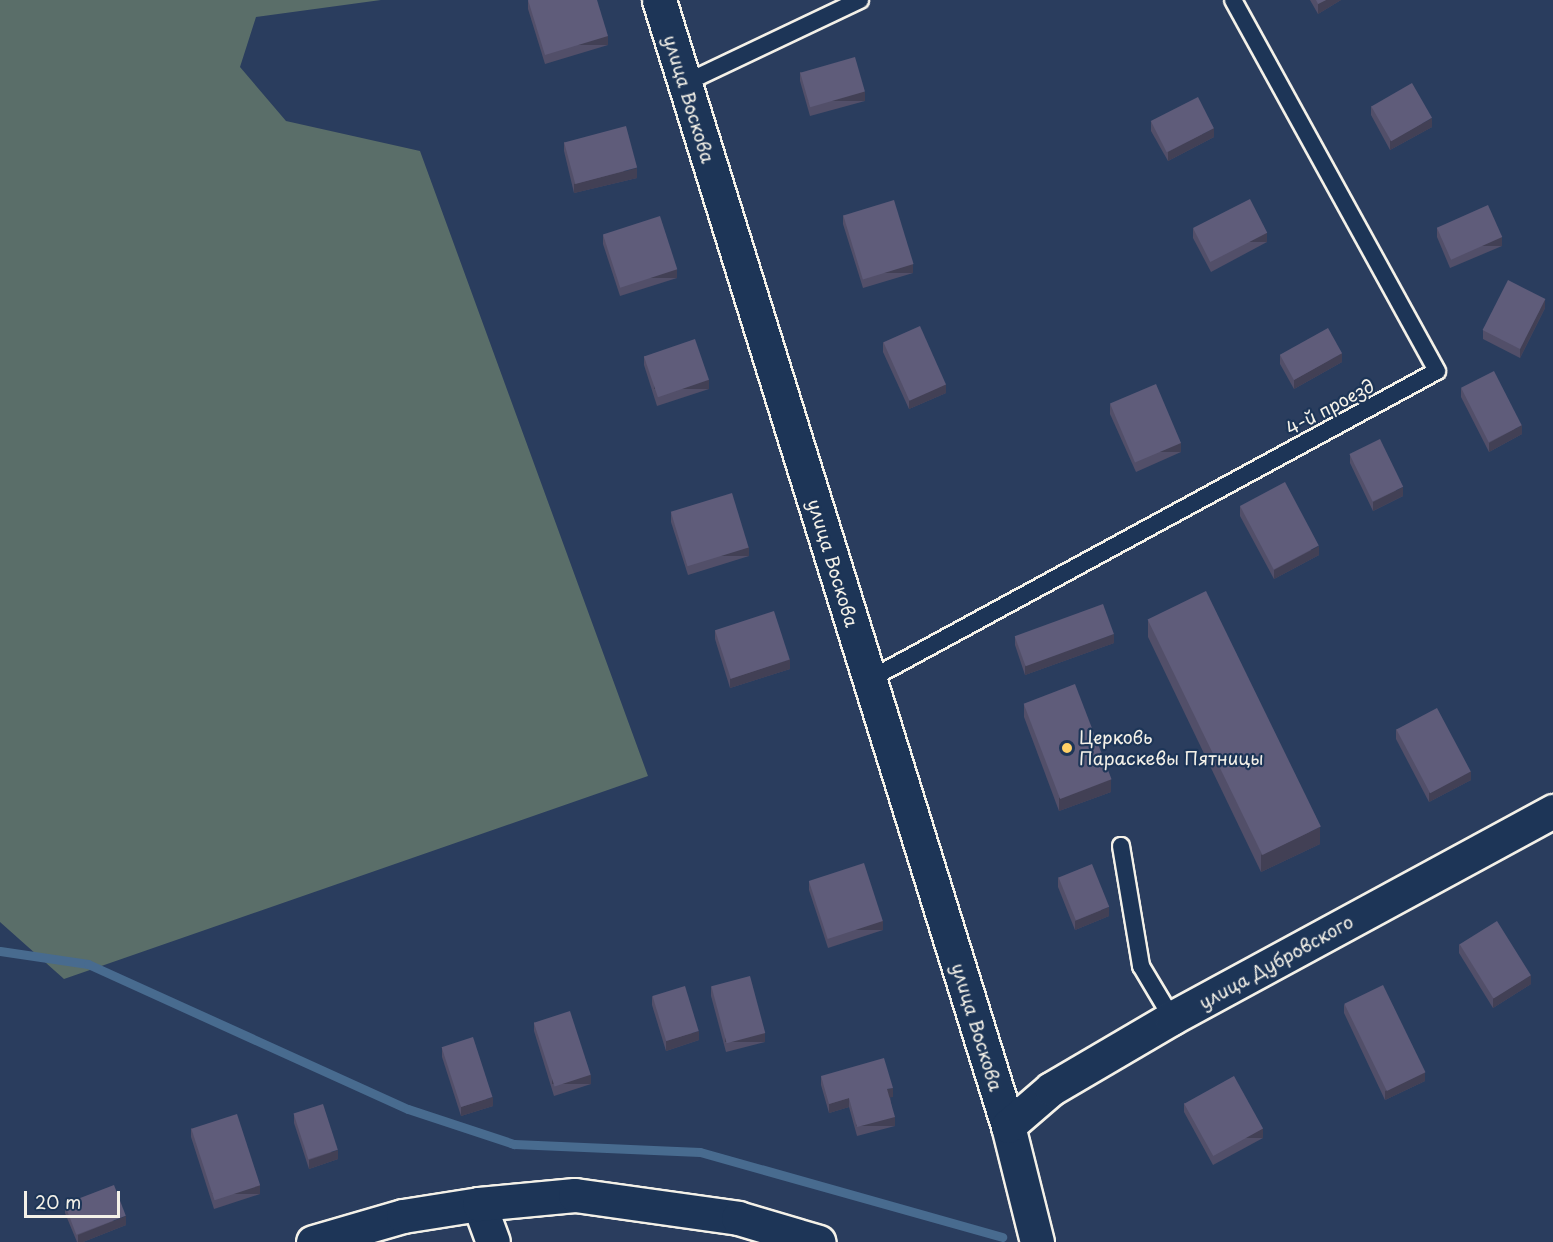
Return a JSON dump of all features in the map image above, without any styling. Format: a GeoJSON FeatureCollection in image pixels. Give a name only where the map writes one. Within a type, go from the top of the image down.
{"type":"FeatureCollection","features":[{"type":"Feature","properties":{"kind":"street","name":"улица Воскова"},"geometry":{"type":"LineString","coordinates":[[658,0],[1008,1126],[1037,1242]]}},
{"type":"Feature","properties":{"kind":"street","name":"улица Дубровского"},"geometry":{"type":"LineString","coordinates":[[1008,1126],[1051,1089],[1172,1018],[1553,811]]}},
{"type":"Feature","properties":{"kind":"street"},"geometry":{"type":"LineString","coordinates":[[313,1242],[403,1216],[479,1204],[575,1195],[738,1218],[819,1242]]}},
{"type":"Feature","properties":{"kind":"street"},"geometry":{"type":"LineString","coordinates":[[479,1204],[493,1242]]}},
{"type":"Feature","properties":{"kind":"lane"},"geometry":{"type":"LineString","coordinates":[[683,84],[860,0]]}},
{"type":"Feature","properties":{"kind":"lane","name":"4-й проезд"},"geometry":{"type":"LineString","coordinates":[[870,679],[1437,371],[1233,0]]}},
{"type":"Feature","properties":{"kind":"lane"},"geometry":{"type":"LineString","coordinates":[[1121,846],[1141,966],[1172,1018]]}},
{"type":"Feature","properties":{"kind":"green space"},"geometry":{"type":"Polygon","coordinates":[[[0,0],[381,0],[256,17],[240,67],[286,121],[420,151],[648,776],[64,979],[0,922],[0,0]]]}},
{"type":"Feature","properties":{"kind":"building"},"geometry":{"type":"Polygon","coordinates":[[[528,0],[597,0],[608,36],[545,55],[528,0]]]}},
{"type":"Feature","properties":{"kind":"building"},"geometry":{"type":"Polygon","coordinates":[[[855,57],[865,92],[810,107],[800,73],[855,57]]]}},
{"type":"Feature","properties":{"kind":"building"},"geometry":{"type":"Polygon","coordinates":[[[1412,83],[1432,118],[1391,141],[1371,106],[1412,83]]]}},
{"type":"Feature","properties":{"kind":"building"},"geometry":{"type":"Polygon","coordinates":[[[1198,97],[1214,128],[1167,152],[1151,121],[1198,97]]]}},
{"type":"Feature","properties":{"kind":"building"},"geometry":{"type":"Polygon","coordinates":[[[626,126],[637,168],[575,184],[564,143],[626,126]]]}},
{"type":"Feature","properties":{"kind":"building"},"geometry":{"type":"Polygon","coordinates":[[[1250,199],[1267,233],[1210,262],[1193,228],[1250,199]]]}},
{"type":"Feature","properties":{"kind":"building"},"geometry":{"type":"Polygon","coordinates":[[[894,200],[914,264],[863,280],[843,215],[894,200]]]}},
{"type":"Feature","properties":{"kind":"building"},"geometry":{"type":"Polygon","coordinates":[[[1488,205],[1502,237],[1451,260],[1437,228],[1488,205]]]}},
{"type":"Feature","properties":{"kind":"building"},"geometry":{"type":"Polygon","coordinates":[[[660,216],[677,269],[620,288],[603,235],[660,216]]]}},
{"type":"Feature","properties":{"kind":"building"},"geometry":{"type":"Polygon","coordinates":[[[1508,280],[1545,299],[1520,349],[1483,330],[1508,280]]]}},
{"type":"Feature","properties":{"kind":"building"},"geometry":{"type":"Polygon","coordinates":[[[920,326],[946,384],[909,401],[883,342],[920,326]]]}},
{"type":"Feature","properties":{"kind":"building"},"geometry":{"type":"Polygon","coordinates":[[[1328,328],[1342,353],[1294,380],[1280,355],[1328,328]]]}},
{"type":"Feature","properties":{"kind":"building"},"geometry":{"type":"Polygon","coordinates":[[[695,339],[709,380],[658,397],[644,357],[695,339]]]}},
{"type":"Feature","properties":{"kind":"building"},"geometry":{"type":"Polygon","coordinates":[[[1494,371],[1522,425],[1489,442],[1461,388],[1494,371]]]}},
{"type":"Feature","properties":{"kind":"building"},"geometry":{"type":"Polygon","coordinates":[[[1156,384],[1181,443],[1135,462],[1110,404],[1156,384]]]}},
{"type":"Feature","properties":{"kind":"building"},"geometry":{"type":"Polygon","coordinates":[[[1380,439],[1403,487],[1373,502],[1349,454],[1380,439]]]}},
{"type":"Feature","properties":{"kind":"building"},"geometry":{"type":"Polygon","coordinates":[[[1285,482],[1319,546],[1274,570],[1240,506],[1285,482]]]}},
{"type":"Feature","properties":{"kind":"building"},"geometry":{"type":"Polygon","coordinates":[[[732,493],[749,548],[687,566],[671,512],[732,493]]]}},
{"type":"Feature","properties":{"kind":"building"},"geometry":{"type":"Polygon","coordinates":[[[1206,591],[1321,826],[1262,855],[1148,619],[1206,591]]]}},
{"type":"Feature","properties":{"kind":"building"},"geometry":{"type":"Polygon","coordinates":[[[1103,604],[1114,634],[1026,666],[1015,636],[1103,604]]]}},
{"type":"Feature","properties":{"kind":"building"},"geometry":{"type":"Polygon","coordinates":[[[774,611],[790,660],[731,679],[715,630],[774,611]]]}},
{"type":"Feature","properties":{"kind":"building"},"geometry":{"type":"Polygon","coordinates":[[[1075,684],[1112,779],[1060,799],[1024,704],[1075,684]]]}},
{"type":"Feature","properties":{"kind":"building"},"geometry":{"type":"Polygon","coordinates":[[[1437,708],[1471,772],[1430,793],[1396,730],[1437,708]]]}},
{"type":"Feature","properties":{"kind":"building"},"geometry":{"type":"Polygon","coordinates":[[[864,863],[883,921],[828,939],[809,881],[864,863]]]}},
{"type":"Feature","properties":{"kind":"building"},"geometry":{"type":"Polygon","coordinates":[[[1092,864],[1109,907],[1076,920],[1059,877],[1092,864]]]}},
{"type":"Feature","properties":{"kind":"building"},"geometry":{"type":"Polygon","coordinates":[[[1497,921],[1531,975],[1494,999],[1460,944],[1497,921]]]}},
{"type":"Feature","properties":{"kind":"building"},"geometry":{"type":"Polygon","coordinates":[[[750,976],[765,1033],[727,1043],[711,986],[750,976]]]}},
{"type":"Feature","properties":{"kind":"building"},"geometry":{"type":"Polygon","coordinates":[[[1383,985],[1426,1072],[1387,1091],[1344,1004],[1383,985]]]}},
{"type":"Feature","properties":{"kind":"building"},"geometry":{"type":"Polygon","coordinates":[[[685,986],[699,1031],[666,1041],[652,996],[685,986]]]}},
{"type":"Feature","properties":{"kind":"building"},"geometry":{"type":"Polygon","coordinates":[[[570,1011],[591,1075],[555,1086],[534,1023],[570,1011]]]}},
{"type":"Feature","properties":{"kind":"building"},"geometry":{"type":"Polygon","coordinates":[[[473,1037],[492,1097],[461,1107],[442,1047],[473,1037]]]}},
{"type":"Feature","properties":{"kind":"building"},"geometry":{"type":"Polygon","coordinates":[[[884,1058],[893,1088],[887,1089],[895,1117],[857,1127],[849,1098],[829,1104],[821,1076],[884,1058]]]}},
{"type":"Feature","properties":{"kind":"building"},"geometry":{"type":"Polygon","coordinates":[[[1234,1076],[1263,1128],[1213,1156],[1184,1104],[1234,1076]]]}},
{"type":"Feature","properties":{"kind":"building"},"geometry":{"type":"Polygon","coordinates":[[[323,1104],[338,1150],[308,1159],[294,1114],[323,1104]]]}},
{"type":"Feature","properties":{"kind":"building"},"geometry":{"type":"Polygon","coordinates":[[[237,1114],[260,1185],[215,1200],[191,1129],[237,1114]]]}},
{"type":"Feature","properties":{"kind":"building"},"geometry":{"type":"Polygon","coordinates":[[[114,1185],[126,1216],[76,1235],[65,1204],[114,1185]]]}},
{"type":"Feature","properties":{"kind":"waterway"},"geometry":{"type":"LineString","coordinates":[[0,951],[88,964],[408,1109],[514,1144],[700,1152],[1002,1237]]}},
{"type":"Feature","properties":{"kind":"place","name":"Церковь Параскевы Пятницы"},"geometry":{"type":"Point","coordinates":[1067,748]}}]}
